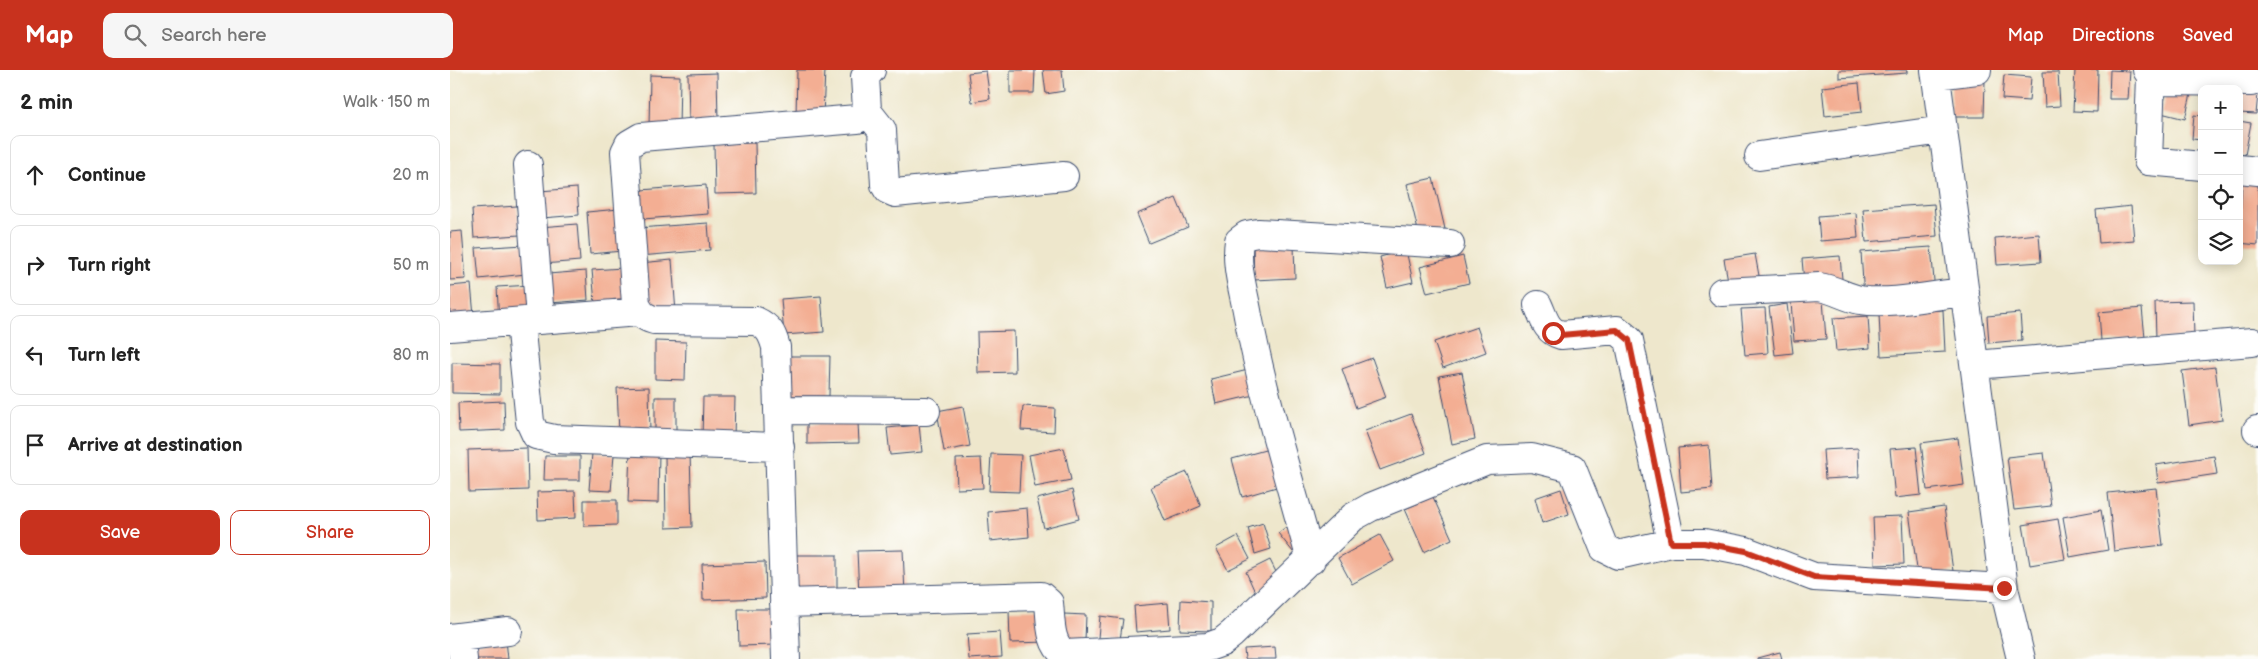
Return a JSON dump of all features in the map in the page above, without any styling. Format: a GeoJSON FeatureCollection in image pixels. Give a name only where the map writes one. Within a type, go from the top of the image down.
{"type":"FeatureCollection","features":[{"type":"Feature","properties":{"kind":"street"},"geometry":{"type":"LineString","coordinates":[[871,70],[865,77],[867,111],[882,130],[885,185],[888,190],[895,193],[1064,176]]}},
{"type":"Feature","properties":{"kind":"street"},"geometry":{"type":"LineString","coordinates":[[1977,70],[1935,72],[2004,588],[2021,659]]}},
{"type":"Feature","properties":{"kind":"street"},"geometry":{"type":"LineString","coordinates":[[2149,73],[2161,81],[2251,82]]}},
{"type":"Feature","properties":{"kind":"street"},"geometry":{"type":"LineString","coordinates":[[2149,73],[2148,161],[2198,166]]}},
{"type":"Feature","properties":{"kind":"street"},"geometry":{"type":"LineString","coordinates":[[786,659],[776,347],[773,336],[764,325],[756,321],[654,320],[644,317],[639,312],[636,304],[625,152],[629,144],[641,137],[857,119],[862,117],[867,111]]}},
{"type":"Feature","properties":{"kind":"street"},"geometry":{"type":"LineString","coordinates":[[1759,156],[1943,130]]}},
{"type":"Feature","properties":{"kind":"street"},"geometry":{"type":"LineString","coordinates":[[528,165],[530,422],[536,435],[554,439],[780,447]]}},
{"type":"Feature","properties":{"kind":"street"},"geometry":{"type":"LineString","coordinates":[[2243,169],[2258,171]]}},
{"type":"Feature","properties":{"kind":"street"},"geometry":{"type":"LineString","coordinates":[[1311,560],[1260,376],[1240,274],[1237,252],[1239,241],[1247,236],[1258,233],[1450,244]]}},
{"type":"Feature","properties":{"kind":"street"},"geometry":{"type":"LineString","coordinates":[[1722,292],[1819,287],[1831,288],[1858,300],[1875,301],[1965,292]]}},
{"type":"Feature","properties":{"kind":"street"},"geometry":{"type":"LineString","coordinates":[[1538,305],[1548,327],[1553,333],[1561,335],[1617,330],[1629,340],[1671,543]]}},
{"type":"Feature","properties":{"kind":"street"},"geometry":{"type":"LineString","coordinates":[[450,327],[639,312]]}},
{"type":"Feature","properties":{"kind":"street"},"geometry":{"type":"LineString","coordinates":[[1974,365],[2252,342]]}},
{"type":"Feature","properties":{"kind":"street"},"geometry":{"type":"LineString","coordinates":[[778,410],[926,411]]}},
{"type":"Feature","properties":{"kind":"street"},"geometry":{"type":"LineString","coordinates":[[784,603],[1041,596],[1049,603],[1054,642],[1058,649],[1065,654],[1208,647],[1222,642],[1232,634],[1311,560],[1354,516],[1371,507],[1487,460],[1532,458],[1572,468],[1604,548],[1618,555],[1671,543],[1704,543],[1746,551],[1814,577],[2004,588]]}},
{"type":"Feature","properties":{"kind":"street"},"geometry":{"type":"LineString","coordinates":[[458,645],[508,631]]}},
{"type":"Feature","properties":{"kind":"building"},"geometry":{"type":"Polygon","coordinates":[[[797,70],[825,70],[823,116],[796,116],[797,70]]]}},
{"type":"Feature","properties":{"kind":"building"},"geometry":{"type":"Polygon","coordinates":[[[1010,70],[1035,70],[1034,93],[1010,93],[1010,70]]]}},
{"type":"Feature","properties":{"kind":"building"},"geometry":{"type":"Polygon","coordinates":[[[1043,70],[1062,70],[1064,91],[1046,94],[1043,70]]]}},
{"type":"Feature","properties":{"kind":"building"},"geometry":{"type":"Polygon","coordinates":[[[1839,70],[1907,70],[1907,73],[1839,78],[1839,70]]]}},
{"type":"Feature","properties":{"kind":"building"},"geometry":{"type":"Polygon","coordinates":[[[2075,70],[2098,70],[2097,112],[2073,111],[2075,70]]]}},
{"type":"Feature","properties":{"kind":"building"},"geometry":{"type":"Polygon","coordinates":[[[2110,70],[2130,71],[2128,99],[2109,99],[2110,70]]]}},
{"type":"Feature","properties":{"kind":"building"},"geometry":{"type":"Polygon","coordinates":[[[986,71],[990,99],[972,102],[968,73],[986,71]]]}},
{"type":"Feature","properties":{"kind":"building"},"geometry":{"type":"Polygon","coordinates":[[[2043,72],[2058,72],[2060,106],[2045,107],[2043,72]]]}},
{"type":"Feature","properties":{"kind":"building"},"geometry":{"type":"Polygon","coordinates":[[[717,73],[718,121],[689,122],[688,74],[717,73]]]}},
{"type":"Feature","properties":{"kind":"building"},"geometry":{"type":"Polygon","coordinates":[[[650,75],[680,76],[679,129],[649,128],[650,75]]]}},
{"type":"Feature","properties":{"kind":"building"},"geometry":{"type":"Polygon","coordinates":[[[2004,75],[2031,77],[2029,101],[2002,99],[2004,75]]]}},
{"type":"Feature","properties":{"kind":"building"},"geometry":{"type":"Polygon","coordinates":[[[1951,80],[1985,80],[1984,117],[1951,117],[1951,80]]]}},
{"type":"Feature","properties":{"kind":"building"},"geometry":{"type":"Polygon","coordinates":[[[1859,83],[1862,112],[1825,116],[1822,87],[1859,83]]]}},
{"type":"Feature","properties":{"kind":"building"},"geometry":{"type":"Polygon","coordinates":[[[2168,87],[2191,94],[2185,119],[2161,113],[2168,87]]]}},
{"type":"Feature","properties":{"kind":"building"},"geometry":{"type":"Polygon","coordinates":[[[2243,93],[2258,94],[2256,114],[2243,113],[2243,93]]]}},
{"type":"Feature","properties":{"kind":"building"},"geometry":{"type":"Polygon","coordinates":[[[2194,115],[2198,116],[2198,140],[2192,139],[2194,115]]]}},
{"type":"Feature","properties":{"kind":"building"},"geometry":{"type":"Polygon","coordinates":[[[2243,122],[2251,123],[2245,155],[2243,155],[2243,122]]]}},
{"type":"Feature","properties":{"kind":"building"},"geometry":{"type":"Polygon","coordinates":[[[755,143],[756,193],[715,194],[714,144],[755,143]]]}},
{"type":"Feature","properties":{"kind":"building"},"geometry":{"type":"Polygon","coordinates":[[[1433,178],[1445,229],[1419,235],[1407,184],[1433,178]]]}},
{"type":"Feature","properties":{"kind":"building"},"geometry":{"type":"Polygon","coordinates":[[[2243,181],[2258,183],[2258,245],[2243,243],[2243,181]]]}},
{"type":"Feature","properties":{"kind":"building"},"geometry":{"type":"Polygon","coordinates":[[[706,185],[708,214],[643,219],[641,190],[706,185]]]}},
{"type":"Feature","properties":{"kind":"building"},"geometry":{"type":"Polygon","coordinates":[[[577,188],[579,215],[542,218],[540,191],[577,188]]]}},
{"type":"Feature","properties":{"kind":"building"},"geometry":{"type":"Polygon","coordinates":[[[1176,198],[1188,227],[1149,243],[1137,214],[1176,198]]]}},
{"type":"Feature","properties":{"kind":"building"},"geometry":{"type":"Polygon","coordinates":[[[1934,204],[1937,236],[1866,242],[1863,209],[1934,204]]]}},
{"type":"Feature","properties":{"kind":"building"},"geometry":{"type":"Polygon","coordinates":[[[517,206],[520,235],[474,238],[472,209],[517,206]]]}},
{"type":"Feature","properties":{"kind":"building"},"geometry":{"type":"Polygon","coordinates":[[[2131,206],[2134,240],[2099,243],[2096,210],[2131,206]]]}},
{"type":"Feature","properties":{"kind":"building"},"geometry":{"type":"Polygon","coordinates":[[[619,209],[622,251],[590,254],[587,212],[619,209]]]}},
{"type":"Feature","properties":{"kind":"building"},"geometry":{"type":"Polygon","coordinates":[[[1856,213],[1858,238],[1820,241],[1818,216],[1856,213]]]}},
{"type":"Feature","properties":{"kind":"building"},"geometry":{"type":"Polygon","coordinates":[[[708,223],[710,250],[640,256],[638,228],[708,223]]]}},
{"type":"Feature","properties":{"kind":"building"},"geometry":{"type":"Polygon","coordinates":[[[577,224],[580,261],[543,264],[540,227],[577,224]]]}},
{"type":"Feature","properties":{"kind":"building"},"geometry":{"type":"Polygon","coordinates":[[[462,231],[466,279],[450,280],[450,232],[462,231]]]}},
{"type":"Feature","properties":{"kind":"building"},"geometry":{"type":"Polygon","coordinates":[[[2039,234],[2041,262],[1997,265],[1995,238],[2039,234]]]}},
{"type":"Feature","properties":{"kind":"building"},"geometry":{"type":"Polygon","coordinates":[[[524,245],[526,274],[479,279],[476,248],[524,245]]]}},
{"type":"Feature","properties":{"kind":"building"},"geometry":{"type":"Polygon","coordinates":[[[1294,245],[1295,278],[1254,280],[1253,246],[1294,245]]]}},
{"type":"Feature","properties":{"kind":"building"},"geometry":{"type":"Polygon","coordinates":[[[1931,247],[1935,292],[1864,298],[1861,252],[1931,247]]]}},
{"type":"Feature","properties":{"kind":"building"},"geometry":{"type":"Polygon","coordinates":[[[1406,250],[1413,282],[1387,288],[1380,257],[1406,250]]]}},
{"type":"Feature","properties":{"kind":"building"},"geometry":{"type":"Polygon","coordinates":[[[1755,254],[1760,281],[1729,286],[1724,259],[1755,254]]]}},
{"type":"Feature","properties":{"kind":"building"},"geometry":{"type":"Polygon","coordinates":[[[1463,256],[1469,283],[1427,293],[1420,267],[1463,256]]]}},
{"type":"Feature","properties":{"kind":"building"},"geometry":{"type":"Polygon","coordinates":[[[1840,256],[1842,279],[1804,282],[1802,259],[1840,256]]]}},
{"type":"Feature","properties":{"kind":"building"},"geometry":{"type":"Polygon","coordinates":[[[672,260],[676,313],[643,316],[639,263],[672,260]]]}},
{"type":"Feature","properties":{"kind":"building"},"geometry":{"type":"Polygon","coordinates":[[[623,268],[627,312],[596,314],[592,270],[623,268]]]}},
{"type":"Feature","properties":{"kind":"building"},"geometry":{"type":"Polygon","coordinates":[[[586,271],[588,300],[550,303],[548,274],[586,271]]]}},
{"type":"Feature","properties":{"kind":"building"},"geometry":{"type":"Polygon","coordinates":[[[471,284],[474,316],[450,318],[450,286],[471,284]]]}},
{"type":"Feature","properties":{"kind":"building"},"geometry":{"type":"Polygon","coordinates":[[[532,285],[534,318],[499,321],[497,287],[532,285]]]}},
{"type":"Feature","properties":{"kind":"building"},"geometry":{"type":"Polygon","coordinates":[[[821,296],[824,332],[784,335],[781,299],[821,296]]]}},
{"type":"Feature","properties":{"kind":"building"},"geometry":{"type":"Polygon","coordinates":[[[1823,300],[1826,339],[1794,341],[1791,302],[1823,300]]]}},
{"type":"Feature","properties":{"kind":"building"},"geometry":{"type":"Polygon","coordinates":[[[2193,301],[2194,337],[2156,339],[2155,302],[2193,301]]]}},
{"type":"Feature","properties":{"kind":"building"},"geometry":{"type":"Polygon","coordinates":[[[1787,304],[1793,353],[1775,355],[1769,307],[1787,304]]]}},
{"type":"Feature","properties":{"kind":"building"},"geometry":{"type":"Polygon","coordinates":[[[1765,308],[1768,353],[1745,355],[1741,309],[1765,308]]]}},
{"type":"Feature","properties":{"kind":"building"},"geometry":{"type":"Polygon","coordinates":[[[2142,308],[2145,338],[2101,341],[2099,312],[2142,308]]]}},
{"type":"Feature","properties":{"kind":"building"},"geometry":{"type":"Polygon","coordinates":[[[1943,310],[1945,352],[1881,356],[1879,314],[1943,310]]]}},
{"type":"Feature","properties":{"kind":"building"},"geometry":{"type":"Polygon","coordinates":[[[2020,313],[2022,340],[1989,343],[1987,316],[2020,313]]]}},
{"type":"Feature","properties":{"kind":"building"},"geometry":{"type":"Polygon","coordinates":[[[1868,316],[1870,348],[1836,351],[1833,318],[1868,316]]]}},
{"type":"Feature","properties":{"kind":"building"},"geometry":{"type":"Polygon","coordinates":[[[1477,327],[1486,352],[1443,368],[1434,342],[1477,327]]]}},
{"type":"Feature","properties":{"kind":"building"},"geometry":{"type":"Polygon","coordinates":[[[1014,331],[1015,372],[978,373],[977,332],[1014,331]]]}},
{"type":"Feature","properties":{"kind":"building"},"geometry":{"type":"Polygon","coordinates":[[[655,341],[686,342],[685,380],[655,379],[655,341]]]}},
{"type":"Feature","properties":{"kind":"building"},"geometry":{"type":"Polygon","coordinates":[[[788,356],[830,356],[829,396],[787,396],[788,356]]]}},
{"type":"Feature","properties":{"kind":"building"},"geometry":{"type":"Polygon","coordinates":[[[1372,358],[1386,397],[1356,408],[1342,369],[1372,358]]]}},
{"type":"Feature","properties":{"kind":"building"},"geometry":{"type":"Polygon","coordinates":[[[452,363],[500,364],[500,394],[452,393],[452,363]]]}},
{"type":"Feature","properties":{"kind":"building"},"geometry":{"type":"Polygon","coordinates":[[[2215,367],[2222,420],[2189,425],[2182,371],[2215,367]]]}},
{"type":"Feature","properties":{"kind":"building"},"geometry":{"type":"Polygon","coordinates":[[[1248,370],[1254,395],[1216,404],[1211,379],[1248,370]]]}},
{"type":"Feature","properties":{"kind":"building"},"geometry":{"type":"Polygon","coordinates":[[[1462,372],[1475,439],[1452,444],[1439,376],[1462,372]]]}},
{"type":"Feature","properties":{"kind":"building"},"geometry":{"type":"Polygon","coordinates":[[[649,387],[650,432],[619,433],[617,388],[649,387]]]}},
{"type":"Feature","properties":{"kind":"building"},"geometry":{"type":"Polygon","coordinates":[[[655,397],[676,397],[676,442],[655,442],[655,397]]]}},
{"type":"Feature","properties":{"kind":"building"},"geometry":{"type":"Polygon","coordinates":[[[703,397],[735,397],[734,438],[702,438],[703,397]]]}},
{"type":"Feature","properties":{"kind":"building"},"geometry":{"type":"Polygon","coordinates":[[[504,401],[505,430],[459,432],[458,403],[504,401]]]}},
{"type":"Feature","properties":{"kind":"building"},"geometry":{"type":"Polygon","coordinates":[[[963,406],[970,446],[944,451],[937,411],[963,406]]]}},
{"type":"Feature","properties":{"kind":"building"},"geometry":{"type":"Polygon","coordinates":[[[1023,406],[1055,408],[1054,432],[1021,430],[1023,406]]]}},
{"type":"Feature","properties":{"kind":"building"},"geometry":{"type":"Polygon","coordinates":[[[1411,414],[1426,453],[1380,470],[1365,431],[1411,414]]]}},
{"type":"Feature","properties":{"kind":"building"},"geometry":{"type":"Polygon","coordinates":[[[858,423],[859,443],[807,444],[807,424],[858,423]]]}},
{"type":"Feature","properties":{"kind":"building"},"geometry":{"type":"Polygon","coordinates":[[[919,425],[922,452],[890,455],[887,428],[919,425]]]}},
{"type":"Feature","properties":{"kind":"building"},"geometry":{"type":"Polygon","coordinates":[[[1958,438],[1964,485],[1927,490],[1921,443],[1958,438]]]}},
{"type":"Feature","properties":{"kind":"building"},"geometry":{"type":"Polygon","coordinates":[[[1709,445],[1712,489],[1681,492],[1678,448],[1709,445]]]}},
{"type":"Feature","properties":{"kind":"building"},"geometry":{"type":"Polygon","coordinates":[[[1916,447],[1921,495],[1895,498],[1890,449],[1916,447]]]}},
{"type":"Feature","properties":{"kind":"building"},"geometry":{"type":"Polygon","coordinates":[[[527,448],[528,490],[469,492],[468,450],[527,448]]]}},
{"type":"Feature","properties":{"kind":"building"},"geometry":{"type":"Polygon","coordinates":[[[1064,448],[1071,480],[1035,487],[1029,455],[1064,448]]]}},
{"type":"Feature","properties":{"kind":"building"},"geometry":{"type":"Polygon","coordinates":[[[1858,448],[1859,477],[1825,479],[1823,450],[1858,448]]]}},
{"type":"Feature","properties":{"kind":"building"},"geometry":{"type":"Polygon","coordinates":[[[1269,449],[1280,486],[1242,497],[1232,459],[1269,449]]]}},
{"type":"Feature","properties":{"kind":"building"},"geometry":{"type":"Polygon","coordinates":[[[630,451],[659,452],[658,503],[628,502],[630,451]]]}},
{"type":"Feature","properties":{"kind":"building"},"geometry":{"type":"Polygon","coordinates":[[[592,453],[614,455],[611,491],[589,490],[592,453]]]}},
{"type":"Feature","properties":{"kind":"building"},"geometry":{"type":"Polygon","coordinates":[[[690,453],[692,527],[666,528],[665,454],[690,453]]]}},
{"type":"Feature","properties":{"kind":"building"},"geometry":{"type":"Polygon","coordinates":[[[2044,453],[2051,506],[2014,510],[2007,457],[2044,453]]]}},
{"type":"Feature","properties":{"kind":"building"},"geometry":{"type":"Polygon","coordinates":[[[991,454],[1021,455],[1019,492],[989,491],[991,454]]]}},
{"type":"Feature","properties":{"kind":"building"},"geometry":{"type":"Polygon","coordinates":[[[545,456],[580,456],[580,480],[544,480],[545,456]]]}},
{"type":"Feature","properties":{"kind":"building"},"geometry":{"type":"Polygon","coordinates":[[[2214,456],[2217,474],[2158,483],[2156,465],[2214,456]]]}},
{"type":"Feature","properties":{"kind":"building"},"geometry":{"type":"Polygon","coordinates":[[[981,458],[983,488],[957,489],[956,459],[981,458]]]}},
{"type":"Feature","properties":{"kind":"building"},"geometry":{"type":"Polygon","coordinates":[[[1187,472],[1201,506],[1165,521],[1151,487],[1187,472]]]}},
{"type":"Feature","properties":{"kind":"building"},"geometry":{"type":"Polygon","coordinates":[[[2156,488],[2163,545],[2114,551],[2108,493],[2156,488]]]}},
{"type":"Feature","properties":{"kind":"building"},"geometry":{"type":"Polygon","coordinates":[[[1561,489],[1569,514],[1542,523],[1535,498],[1561,489]]]}},
{"type":"Feature","properties":{"kind":"building"},"geometry":{"type":"Polygon","coordinates":[[[1072,490],[1079,519],[1044,528],[1037,499],[1072,490]]]}},
{"type":"Feature","properties":{"kind":"building"},"geometry":{"type":"Polygon","coordinates":[[[575,491],[576,518],[538,520],[537,492],[575,491]]]}},
{"type":"Feature","properties":{"kind":"building"},"geometry":{"type":"Polygon","coordinates":[[[1433,497],[1452,539],[1424,552],[1405,509],[1433,497]]]}},
{"type":"Feature","properties":{"kind":"building"},"geometry":{"type":"Polygon","coordinates":[[[584,500],[617,500],[617,525],[584,526],[584,500]]]}},
{"type":"Feature","properties":{"kind":"building"},"geometry":{"type":"Polygon","coordinates":[[[1944,507],[1953,571],[1918,576],[1909,512],[1944,507]]]}},
{"type":"Feature","properties":{"kind":"building"},"geometry":{"type":"Polygon","coordinates":[[[1027,508],[1029,537],[990,541],[988,512],[1027,508]]]}},
{"type":"Feature","properties":{"kind":"building"},"geometry":{"type":"Polygon","coordinates":[[[2101,510],[2108,550],[2070,557],[2063,517],[2101,510]]]}},
{"type":"Feature","properties":{"kind":"building"},"geometry":{"type":"Polygon","coordinates":[[[1902,516],[1904,564],[1875,565],[1873,517],[1902,516]]]}},
{"type":"Feature","properties":{"kind":"building"},"geometry":{"type":"Polygon","coordinates":[[[2058,519],[2065,559],[2030,565],[2023,525],[2058,519]]]}},
{"type":"Feature","properties":{"kind":"building"},"geometry":{"type":"Polygon","coordinates":[[[1294,521],[1297,557],[1278,533],[1294,521]]]}},
{"type":"Feature","properties":{"kind":"building"},"geometry":{"type":"Polygon","coordinates":[[[1263,523],[1271,549],[1255,554],[1248,528],[1263,523]]]}},
{"type":"Feature","properties":{"kind":"building"},"geometry":{"type":"Polygon","coordinates":[[[1380,535],[1394,561],[1352,584],[1338,558],[1380,535]]]}},
{"type":"Feature","properties":{"kind":"building"},"geometry":{"type":"Polygon","coordinates":[[[1238,536],[1250,559],[1228,570],[1216,548],[1238,536]]]}},
{"type":"Feature","properties":{"kind":"building"},"geometry":{"type":"Polygon","coordinates":[[[903,550],[905,594],[859,595],[857,551],[903,550]]]}},
{"type":"Feature","properties":{"kind":"building"},"geometry":{"type":"Polygon","coordinates":[[[791,555],[837,555],[837,593],[791,593],[791,555]]]}},
{"type":"Feature","properties":{"kind":"building"},"geometry":{"type":"Polygon","coordinates":[[[1270,560],[1280,580],[1255,592],[1246,572],[1270,560]]]}},
{"type":"Feature","properties":{"kind":"building"},"geometry":{"type":"Polygon","coordinates":[[[765,562],[766,598],[703,600],[702,564],[765,562]]]}},
{"type":"Feature","properties":{"kind":"building"},"geometry":{"type":"Polygon","coordinates":[[[1181,600],[1211,602],[1211,631],[1180,630],[1181,600]]]}},
{"type":"Feature","properties":{"kind":"building"},"geometry":{"type":"Polygon","coordinates":[[[1168,603],[1170,629],[1136,632],[1134,606],[1168,603]]]}},
{"type":"Feature","properties":{"kind":"building"},"geometry":{"type":"Polygon","coordinates":[[[738,609],[776,609],[776,645],[739,646],[738,609]]]}},
{"type":"Feature","properties":{"kind":"building"},"geometry":{"type":"Polygon","coordinates":[[[1049,609],[1050,642],[1010,643],[1009,610],[1049,609]]]}},
{"type":"Feature","properties":{"kind":"building"},"geometry":{"type":"Polygon","coordinates":[[[1064,614],[1086,615],[1085,641],[1063,641],[1064,614]]]}},
{"type":"Feature","properties":{"kind":"building"},"geometry":{"type":"Polygon","coordinates":[[[1100,616],[1123,619],[1120,640],[1098,638],[1100,616]]]}},
{"type":"Feature","properties":{"kind":"building"},"geometry":{"type":"Polygon","coordinates":[[[1000,632],[1002,657],[969,659],[967,634],[1000,632]]]}},
{"type":"Feature","properties":{"kind":"building"},"geometry":{"type":"Polygon","coordinates":[[[506,640],[508,659],[472,659],[471,644],[506,640]]]}},
{"type":"Feature","properties":{"kind":"building"},"geometry":{"type":"Polygon","coordinates":[[[1275,647],[1276,659],[1245,659],[1244,649],[1275,647]]]}},
{"type":"Feature","properties":{"kind":"building"},"geometry":{"type":"Polygon","coordinates":[[[1780,652],[1782,659],[1757,659],[1757,658],[1780,652]]]}},
{"type":"Feature","properties":{"kind":"route"},"geometry":{"type":"LineString","coordinates":[[1553,333],[1561,335],[1617,330],[1629,340],[1671,543],[1704,543],[1746,551],[1814,577],[2004,588]]}}]}
